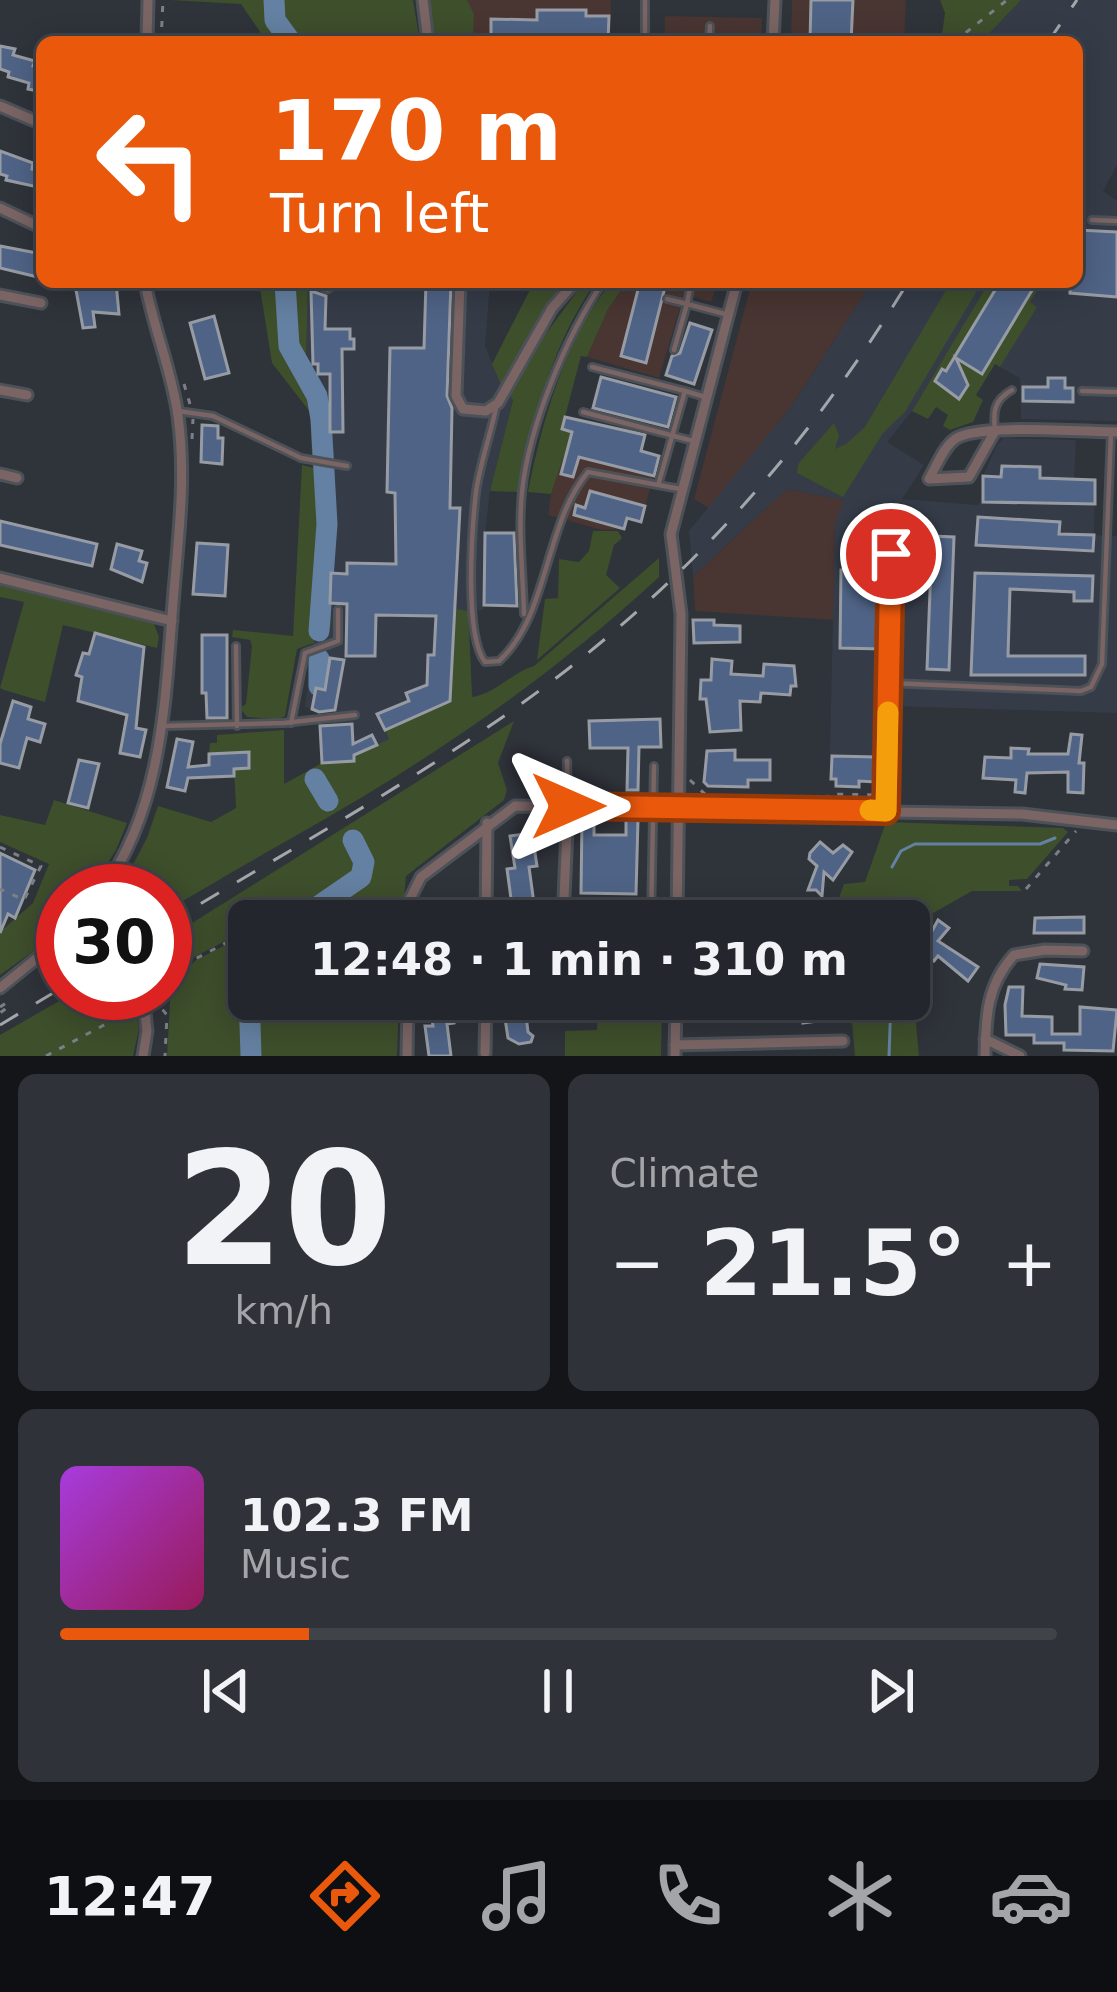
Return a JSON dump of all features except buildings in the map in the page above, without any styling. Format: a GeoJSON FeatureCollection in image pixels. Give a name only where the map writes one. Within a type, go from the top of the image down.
{"type":"FeatureCollection","features":[{"type":"Feature","properties":{"kind":"street"},"geometry":{"type":"LineString","coordinates":[[147,36],[148,0]]}},
{"type":"Feature","properties":{"kind":"street"},"geometry":{"type":"LineString","coordinates":[[423,0],[427,36]]}},
{"type":"Feature","properties":{"kind":"street"},"geometry":{"type":"LineString","coordinates":[[773,36],[775,0]]}},
{"type":"Feature","properties":{"kind":"street"},"geometry":{"type":"LineString","coordinates":[[0,106],[36,121]]}},
{"type":"Feature","properties":{"kind":"street"},"geometry":{"type":"LineString","coordinates":[[0,208],[36,225]]}},
{"type":"Feature","properties":{"kind":"street"},"geometry":{"type":"LineString","coordinates":[[116,864],[152,785],[162,726],[183,483],[178,411],[147,288]]}},
{"type":"Feature","properties":{"kind":"street"},"geometry":{"type":"LineString","coordinates":[[460,288],[455,396],[463,409],[486,411],[497,403],[552,308],[570,288]]}},
{"type":"Feature","properties":{"kind":"street"},"geometry":{"type":"LineString","coordinates":[[677,900],[680,614],[671,533],[736,288]]}},
{"type":"Feature","properties":{"kind":"street"},"geometry":{"type":"LineString","coordinates":[[0,295],[41,303]]}},
{"type":"Feature","properties":{"kind":"street"},"geometry":{"type":"LineString","coordinates":[[0,390],[27,395]]}},
{"type":"Feature","properties":{"kind":"street"},"geometry":{"type":"LineString","coordinates":[[995,431],[969,477],[929,479],[949,443],[960,435],[995,431],[1114,432]]}},
{"type":"Feature","properties":{"kind":"street"},"geometry":{"type":"LineString","coordinates":[[0,474],[17,478]]}},
{"type":"Feature","properties":{"kind":"street"},"geometry":{"type":"LineString","coordinates":[[0,578],[172,621]]}},
{"type":"Feature","properties":{"kind":"street"},"geometry":{"type":"LineString","coordinates":[[410,900],[421,877],[515,806],[886,811],[1081,819],[1117,825]]}},
{"type":"Feature","properties":{"kind":"street"},"geometry":{"type":"LineString","coordinates":[[564,900],[568,806]]}},
{"type":"Feature","properties":{"kind":"street"},"geometry":{"type":"LineString","coordinates":[[486,900],[487,823]]}},
{"type":"Feature","properties":{"kind":"street"},"geometry":{"type":"LineString","coordinates":[[985,1056],[990,992],[1014,955],[1083,951]]}},
{"type":"Feature","properties":{"kind":"street"},"geometry":{"type":"LineString","coordinates":[[0,988],[36,959]]}},
{"type":"Feature","properties":{"kind":"street"},"geometry":{"type":"LineString","coordinates":[[143,1056],[146,1020]]}},
{"type":"Feature","properties":{"kind":"street"},"geometry":{"type":"LineString","coordinates":[[407,1056],[408,1020]]}},
{"type":"Feature","properties":{"kind":"street"},"geometry":{"type":"LineString","coordinates":[[485,1053],[486,1020]]}},
{"type":"Feature","properties":{"kind":"street"},"geometry":{"type":"LineString","coordinates":[[676,1020],[675,1051],[843,1041]]}},
{"type":"Feature","properties":{"kind":"street"},"geometry":{"type":"LineString","coordinates":[[985,1039],[1021,1056]]}},
{"type":"Feature","properties":{"kind":"lane"},"geometry":{"type":"LineString","coordinates":[[645,0],[645,36]]}},
{"type":"Feature","properties":{"kind":"lane"},"geometry":{"type":"LineString","coordinates":[[709,36],[710,26]]}},
{"type":"Feature","properties":{"kind":"lane"},"geometry":{"type":"LineString","coordinates":[[1092,220],[1117,221]]}},
{"type":"Feature","properties":{"kind":"lane"},"geometry":{"type":"LineString","coordinates":[[524,620],[522,492],[566,349],[600,288]]}},
{"type":"Feature","properties":{"kind":"lane"},"geometry":{"type":"LineString","coordinates":[[674,350],[690,288]]}},
{"type":"Feature","properties":{"kind":"lane"},"geometry":{"type":"LineString","coordinates":[[667,299],[729,315]]}},
{"type":"Feature","properties":{"kind":"lane"},"geometry":{"type":"LineString","coordinates":[[592,367],[705,397]]}},
{"type":"Feature","properties":{"kind":"lane"},"geometry":{"type":"LineString","coordinates":[[995,431],[993,412],[999,397],[1012,390]]}},
{"type":"Feature","properties":{"kind":"lane"},"geometry":{"type":"LineString","coordinates":[[659,482],[685,391]]}},
{"type":"Feature","properties":{"kind":"lane"},"geometry":{"type":"LineString","coordinates":[[1082,391],[1117,392]]}},
{"type":"Feature","properties":{"kind":"lane"},"geometry":{"type":"LineString","coordinates":[[497,403],[476,491],[472,598],[480,657],[485,662],[499,661],[510,651],[551,561],[553,541],[572,491],[587,472],[680,489]]}},
{"type":"Feature","properties":{"kind":"lane"},"geometry":{"type":"LineString","coordinates":[[178,411],[213,416],[315,462],[347,466]]}},
{"type":"Feature","properties":{"kind":"lane"},"geometry":{"type":"LineString","coordinates":[[583,412],[693,441]]}},
{"type":"Feature","properties":{"kind":"lane"},"geometry":{"type":"LineString","coordinates":[[889,683],[1081,691],[1091,687],[1102,664],[1114,432]]}},
{"type":"Feature","properties":{"kind":"lane"},"geometry":{"type":"LineString","coordinates":[[886,811],[891,554]]}},
{"type":"Feature","properties":{"kind":"lane"},"geometry":{"type":"LineString","coordinates":[[291,723],[305,652],[338,641],[338,610]]}},
{"type":"Feature","properties":{"kind":"lane"},"geometry":{"type":"LineString","coordinates":[[236,646],[237,726]]}},
{"type":"Feature","properties":{"kind":"lane"},"geometry":{"type":"LineString","coordinates":[[162,726],[291,723],[355,715]]}},
{"type":"Feature","properties":{"kind":"lane"},"geometry":{"type":"LineString","coordinates":[[567,761],[568,806]]}},
{"type":"Feature","properties":{"kind":"lane"},"geometry":{"type":"LineString","coordinates":[[651,900],[654,766]]}},
{"type":"Feature","properties":{"kind":"path"},"geometry":{"type":"LineString","coordinates":[[161,36],[163,0]]}},
{"type":"Feature","properties":{"kind":"path"},"geometry":{"type":"LineString","coordinates":[[962,36],[1007,0]]}},
{"type":"Feature","properties":{"kind":"path"},"geometry":{"type":"LineString","coordinates":[[680,772],[688,772],[694,788],[710,799],[710,807]]}},
{"type":"Feature","properties":{"kind":"path"},"geometry":{"type":"LineString","coordinates":[[1026,889],[1076,832],[1081,819]]}},
{"type":"Feature","properties":{"kind":"path"},"geometry":{"type":"LineString","coordinates":[[0,847],[41,866],[24,900],[0,889]]}},
{"type":"Feature","properties":{"kind":"path"},"geometry":{"type":"LineString","coordinates":[[192,962],[228,942]]}},
{"type":"Feature","properties":{"kind":"path"},"geometry":{"type":"LineString","coordinates":[[46,1056],[108,1020]]}},
{"type":"Feature","properties":{"kind":"path"},"geometry":{"type":"LineString","coordinates":[[166,1056],[167,1020]]}},
{"type":"Feature","properties":{"kind":"shaded area"},"geometry":{"type":"Polygon","coordinates":[[[467,0],[611,0],[610,36],[473,36],[474,14],[467,0]]]}},
{"type":"Feature","properties":{"kind":"shaded area"},"geometry":{"type":"Polygon","coordinates":[[[792,0],[906,0],[904,36],[791,36],[792,0]]]}},
{"type":"Feature","properties":{"kind":"shaded area"},"geometry":{"type":"Polygon","coordinates":[[[1021,0],[1117,0],[1117,165],[1103,191],[1117,201],[1117,232],[1083,230],[1083,36],[987,36],[1021,0]]]}},
{"type":"Feature","properties":{"kind":"shaded area"},"geometry":{"type":"Polygon","coordinates":[[[665,16],[762,18],[761,36],[664,36],[665,16]]]}},
{"type":"Feature","properties":{"kind":"shaded area"},"geometry":{"type":"Polygon","coordinates":[[[1083,247],[1117,250],[1117,421],[1021,419],[1020,378],[1000,367],[1036,307],[1029,303],[1038,288],[1083,288],[1083,247]]]}},
{"type":"Feature","properties":{"kind":"shaded area"},"geometry":{"type":"Polygon","coordinates":[[[308,288],[490,288],[485,346],[501,385],[513,399],[490,491],[483,610],[469,611],[472,698],[385,730],[390,739],[354,756],[354,761],[322,763],[320,726],[333,725],[334,713],[305,707],[314,635],[331,626],[326,390],[306,361],[308,288]]]}},
{"type":"Feature","properties":{"kind":"shaded area"},"geometry":{"type":"Polygon","coordinates":[[[623,288],[716,288],[711,302],[684,294],[659,378],[587,357],[623,288]]]}},
{"type":"Feature","properties":{"kind":"shaded area"},"geometry":{"type":"Polygon","coordinates":[[[750,288],[868,288],[791,407],[709,508],[694,499],[750,288]]]}},
{"type":"Feature","properties":{"kind":"shaded area"},"geometry":{"type":"Polygon","coordinates":[[[868,288],[985,288],[912,411],[887,442],[924,465],[902,499],[977,505],[983,501],[983,476],[1004,438],[1076,440],[1074,479],[1095,480],[1094,535],[1117,536],[1117,713],[893,706],[893,786],[876,787],[876,757],[830,755],[835,523],[844,500],[787,489],[693,576],[689,531],[791,407],[868,288]]]}},
{"type":"Feature","properties":{"kind":"shaded area"},"geometry":{"type":"Polygon","coordinates":[[[572,432],[659,456],[641,522],[627,518],[624,529],[602,530],[548,515],[572,432]]]}},
{"type":"Feature","properties":{"kind":"shaded area"},"geometry":{"type":"Polygon","coordinates":[[[787,489],[845,500],[835,523],[834,620],[695,611],[693,576],[787,489]]]}},
{"type":"Feature","properties":{"kind":"green space"},"geometry":{"type":"Polygon","coordinates":[[[170,0],[413,0],[419,36],[263,36],[241,4],[170,0]]]}},
{"type":"Feature","properties":{"kind":"green space"},"geometry":{"type":"Polygon","coordinates":[[[428,0],[467,0],[474,14],[473,36],[432,36],[428,0]]]}},
{"type":"Feature","properties":{"kind":"green space"},"geometry":{"type":"Polygon","coordinates":[[[940,0],[1021,0],[987,36],[942,36],[945,13],[940,0]]]}},
{"type":"Feature","properties":{"kind":"green space"},"geometry":{"type":"Polygon","coordinates":[[[260,288],[308,288],[306,361],[326,390],[330,459],[312,455],[310,412],[272,363],[260,288]]]}},
{"type":"Feature","properties":{"kind":"green space"},"geometry":{"type":"Polygon","coordinates":[[[531,288],[561,288],[501,385],[492,364],[531,288]]]}},
{"type":"Feature","properties":{"kind":"green space"},"geometry":{"type":"Polygon","coordinates":[[[580,288],[592,288],[567,330],[546,382],[520,492],[490,491],[513,400],[509,395],[580,288]]]}},
{"type":"Feature","properties":{"kind":"green space"},"geometry":{"type":"Polygon","coordinates":[[[607,288],[623,288],[587,357],[581,356],[562,428],[572,432],[551,494],[528,492],[558,382],[607,288]]]}},
{"type":"Feature","properties":{"kind":"green space"},"geometry":{"type":"Polygon","coordinates":[[[947,288],[978,288],[905,412],[883,433],[843,497],[797,473],[798,464],[834,423],[839,435],[835,449],[865,427],[947,288]]]}},
{"type":"Feature","properties":{"kind":"green space"},"geometry":{"type":"Polygon","coordinates":[[[985,288],[1038,288],[1030,302],[1037,307],[1000,367],[995,364],[976,395],[983,400],[973,422],[950,430],[943,426],[948,415],[936,407],[928,419],[912,411],[985,288]]]}},
{"type":"Feature","properties":{"kind":"green space"},"geometry":{"type":"Polygon","coordinates":[[[302,465],[330,472],[331,626],[323,636],[314,636],[314,643],[297,649],[285,716],[247,717],[240,708],[246,704],[252,646],[250,640],[232,637],[233,630],[293,636],[302,465]]]}},
{"type":"Feature","properties":{"kind":"green space"},"geometry":{"type":"Polygon","coordinates":[[[593,531],[618,531],[622,538],[614,545],[606,575],[620,588],[537,660],[545,599],[558,598],[559,559],[579,562],[589,551],[593,531]]]}},
{"type":"Feature","properties":{"kind":"green space"},"geometry":{"type":"Polygon","coordinates":[[[659,558],[659,577],[498,708],[395,777],[192,896],[192,864],[133,864],[158,806],[211,822],[236,808],[234,769],[248,753],[209,754],[217,735],[284,730],[284,784],[322,763],[353,761],[354,756],[389,739],[385,730],[450,701],[454,609],[468,611],[472,697],[534,666],[659,558]]]}},
{"type":"Feature","properties":{"kind":"green space"},"geometry":{"type":"Polygon","coordinates":[[[0,584],[154,624],[157,648],[63,625],[45,702],[4,690],[0,688],[24,602],[0,597],[0,584]]]}},
{"type":"Feature","properties":{"kind":"green space"},"geometry":{"type":"Polygon","coordinates":[[[514,721],[498,763],[507,790],[504,800],[406,876],[404,900],[229,900],[514,721]]]}},
{"type":"Feature","properties":{"kind":"green space"},"geometry":{"type":"Polygon","coordinates":[[[54,800],[127,823],[107,864],[49,864],[0,842],[0,815],[45,825],[54,800]]]}},
{"type":"Feature","properties":{"kind":"green space"},"geometry":{"type":"Polygon","coordinates":[[[886,822],[1063,828],[1068,832],[1027,879],[1009,880],[1009,886],[1022,891],[972,891],[930,915],[930,900],[838,900],[844,884],[865,882],[886,822]]]}},
{"type":"Feature","properties":{"kind":"green space"},"geometry":{"type":"Polygon","coordinates":[[[36,896],[36,949],[0,975],[0,932],[36,896]]]}},
{"type":"Feature","properties":{"kind":"green space"},"geometry":{"type":"Polygon","coordinates":[[[228,900],[228,940],[192,959],[192,923],[228,900]]]}},
{"type":"Feature","properties":{"kind":"green space"},"geometry":{"type":"Polygon","coordinates":[[[228,944],[228,1020],[398,1020],[397,1056],[167,1056],[169,1020],[192,1020],[192,964],[228,944]]]}},
{"type":"Feature","properties":{"kind":"green space"},"geometry":{"type":"Polygon","coordinates":[[[36,1014],[36,1020],[138,1020],[139,1029],[133,1056],[0,1056],[0,1035],[36,1014]]]}},
{"type":"Feature","properties":{"kind":"green space"},"geometry":{"type":"Polygon","coordinates":[[[597,1020],[662,1020],[661,1056],[565,1056],[565,1031],[597,1030],[597,1020]]]}},
{"type":"Feature","properties":{"kind":"green space"},"geometry":{"type":"Polygon","coordinates":[[[852,1020],[916,1020],[919,1056],[855,1056],[852,1020]]]}},
{"type":"Feature","properties":{"kind":"waterway"},"geometry":{"type":"LineString","coordinates":[[274,0],[275,20],[287,36]]}},
{"type":"Feature","properties":{"kind":"waterway"},"geometry":{"type":"LineString","coordinates":[[285,288],[289,346],[317,396],[321,419],[327,524],[319,631]]}},
{"type":"Feature","properties":{"kind":"waterway"},"geometry":{"type":"LineString","coordinates":[[319,659],[319,686]]}},
{"type":"Feature","properties":{"kind":"waterway"},"geometry":{"type":"LineString","coordinates":[[315,779],[328,801]]}},
{"type":"Feature","properties":{"kind":"waterway"},"geometry":{"type":"LineString","coordinates":[[892,867],[901,851],[915,844],[1040,844],[1055,838]]}},
{"type":"Feature","properties":{"kind":"waterway"},"geometry":{"type":"LineString","coordinates":[[328,900],[361,877],[364,862],[353,840]]}},
{"type":"Feature","properties":{"kind":"waterway"},"geometry":{"type":"LineString","coordinates":[[250,1020],[251,1056]]}},
{"type":"Feature","properties":{"kind":"waterway"},"geometry":{"type":"LineString","coordinates":[[889,1056],[890,1020]]}},
{"type":"Feature","properties":{"kind":"railway"},"geometry":{"type":"LineString","coordinates":[[1052,36],[1077,0]]}},
{"type":"Feature","properties":{"kind":"railway"},"geometry":{"type":"LineString","coordinates":[[192,909],[475,736],[623,624],[758,488],[838,389],[904,288]]}},
{"type":"Feature","properties":{"kind":"railway"},"geometry":{"type":"LineString","coordinates":[[0,1025],[36,1003]]}},
{"type":"Feature","properties":{"kind":"slow traffic"},"geometry":{"type":"LineString","coordinates":[[870,810],[886,811],[888,712]]}},
{"type":"Feature","properties":{"kind":"route"},"geometry":{"type":"LineString","coordinates":[[568,806],[886,811],[891,554]]}}]}
